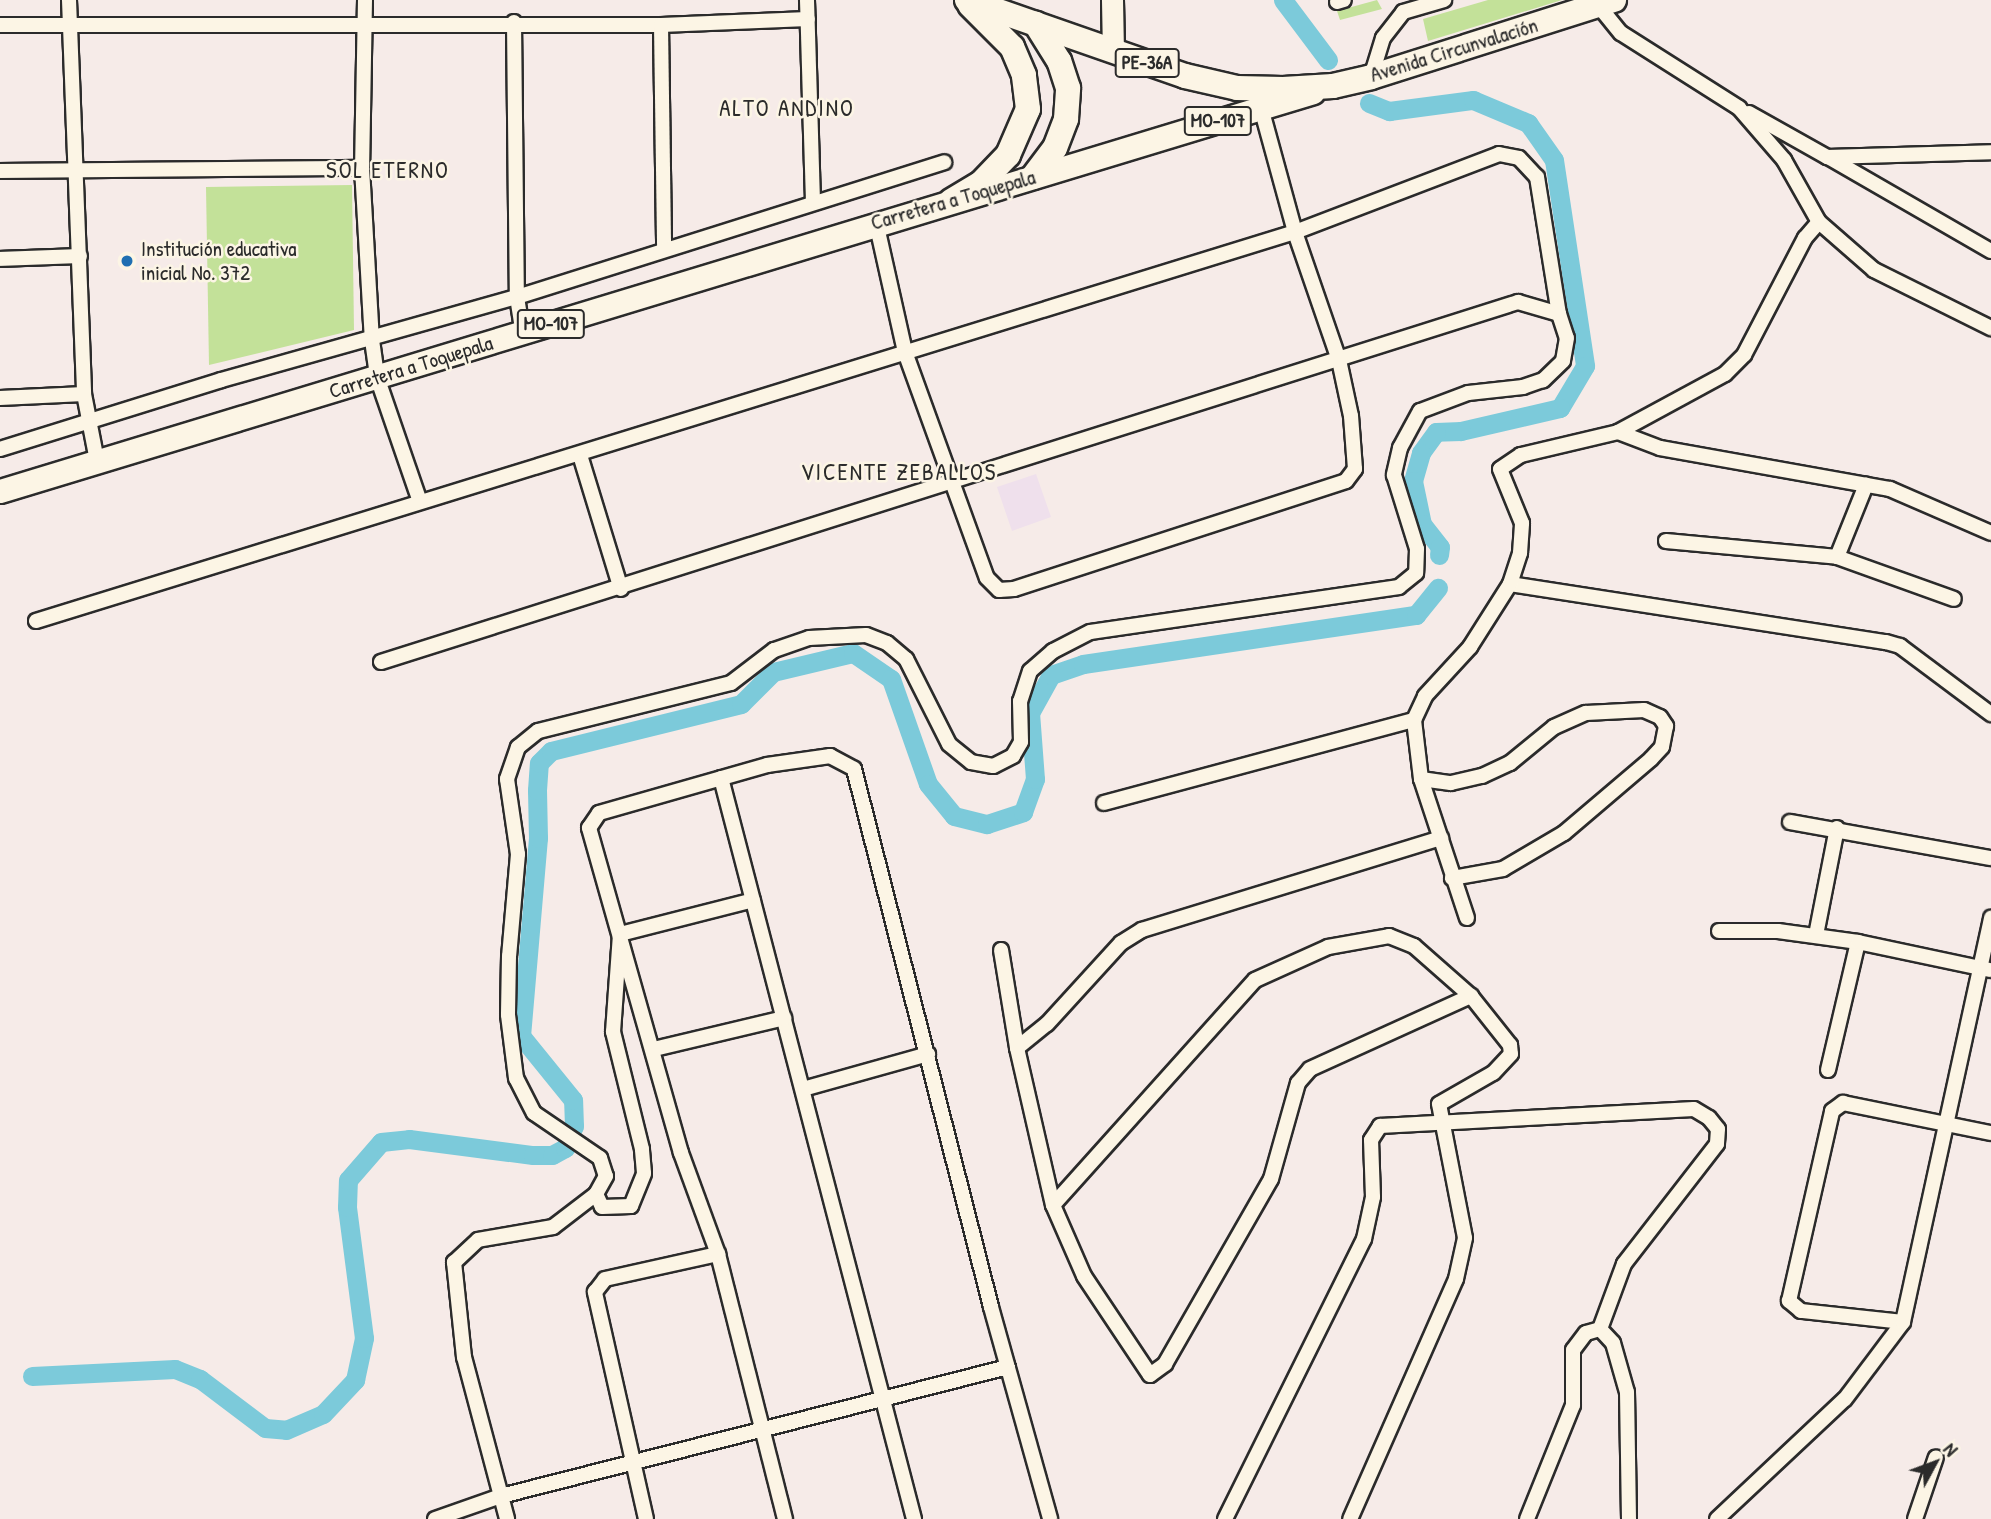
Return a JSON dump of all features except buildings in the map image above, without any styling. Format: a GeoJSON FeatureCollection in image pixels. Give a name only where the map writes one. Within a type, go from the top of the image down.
{"type":"FeatureCollection","features":[{"type":"Feature","properties":{"kind":"highway","name":"Avenida Circunvalación"},"geometry":{"type":"LineString","coordinates":[[966,0],[1185,76],[1237,88],[1333,86],[1371,77],[1606,3]]}},
{"type":"Feature","properties":{"kind":"highway"},"geometry":{"type":"LineString","coordinates":[[951,201],[981,183],[1008,155],[1028,109],[1024,75],[1012,47],[966,0]]}},
{"type":"Feature","properties":{"kind":"highway"},"geometry":{"type":"LineString","coordinates":[[1033,177],[1055,148],[1066,119],[1068,89],[1059,61],[1036,24]]}},
{"type":"Feature","properties":{"kind":"main road"},"geometry":{"type":"LineString","coordinates":[[1112,0],[1113,51]]}},
{"type":"Feature","properties":{"kind":"main road","name":"Avenida Circunvalación"},"geometry":{"type":"LineString","coordinates":[[1102,156],[1333,86]]}},
{"type":"Feature","properties":{"kind":"main road","name":"Carretera a Toquepala"},"geometry":{"type":"LineString","coordinates":[[0,491],[523,333],[876,222],[1102,156]]}},
{"type":"Feature","properties":{"kind":"street"},"geometry":{"type":"LineString","coordinates":[[69,0],[79,170],[84,394],[97,461]]}},
{"type":"Feature","properties":{"kind":"street"},"geometry":{"type":"LineString","coordinates":[[365,0],[362,168],[372,340],[377,377],[419,499]]}},
{"type":"Feature","properties":{"kind":"street"},"geometry":{"type":"LineString","coordinates":[[807,0],[813,201]]}},
{"type":"Feature","properties":{"kind":"street"},"geometry":{"type":"LineString","coordinates":[[1371,77],[1383,38],[1401,6],[1444,0]]}},
{"type":"Feature","properties":{"kind":"street"},"geometry":{"type":"LineString","coordinates":[[1606,3],[1621,33],[1739,108],[1991,251]]}},
{"type":"Feature","properties":{"kind":"street"},"geometry":{"type":"LineString","coordinates":[[0,25],[514,22],[661,25],[808,19]]}},
{"type":"Feature","properties":{"kind":"street"},"geometry":{"type":"LineString","coordinates":[[514,22],[517,298],[523,333]]}},
{"type":"Feature","properties":{"kind":"street"},"geometry":{"type":"LineString","coordinates":[[661,25],[664,248]]}},
{"type":"Feature","properties":{"kind":"street"},"geometry":{"type":"LineString","coordinates":[[876,222],[905,352],[987,578],[999,590],[1014,589],[1346,481],[1356,461],[1339,360],[1295,232],[1261,108]]}},
{"type":"Feature","properties":{"kind":"street"},"geometry":{"type":"LineString","coordinates":[[1739,108],[1784,160],[1819,222],[1874,270],[1991,328]]}},
{"type":"Feature","properties":{"kind":"street"},"geometry":{"type":"LineString","coordinates":[[1827,156],[1991,152]]}},
{"type":"Feature","properties":{"kind":"street"},"geometry":{"type":"LineString","coordinates":[[36,621],[419,499],[580,455],[1295,232],[1499,154],[1509,155],[1530,165],[1537,177],[1559,314],[1567,338],[1563,361],[1543,380],[1523,387],[1468,393],[1420,411],[1400,447],[1394,475],[1417,549],[1416,573],[1399,587],[1090,632],[1053,651],[1030,671],[1020,701],[1021,742],[1013,756],[993,766],[971,762],[949,744],[906,659],[887,643],[866,635],[809,638],[774,650],[731,683],[538,731],[517,747],[507,779],[518,854],[508,1015],[516,1078],[534,1113],[582,1146],[605,1166],[605,1185],[596,1195],[553,1227],[478,1240],[454,1262],[464,1357],[507,1519]]}},
{"type":"Feature","properties":{"kind":"street"},"geometry":{"type":"LineString","coordinates":[[0,449],[90,419],[517,298],[664,248],[944,162]]}},
{"type":"Feature","properties":{"kind":"street"},"geometry":{"type":"LineString","coordinates":[[0,171],[362,168]]}},
{"type":"Feature","properties":{"kind":"street"},"geometry":{"type":"LineString","coordinates":[[1467,918],[1421,779],[1414,720],[1425,696],[1470,647],[1510,584],[1520,553],[1522,523],[1500,469],[1521,455],[1618,432],[1725,374],[1744,355],[1805,237],[1819,222]]}},
{"type":"Feature","properties":{"kind":"street"},"geometry":{"type":"LineString","coordinates":[[0,259],[80,256]]}},
{"type":"Feature","properties":{"kind":"street"},"geometry":{"type":"LineString","coordinates":[[381,662],[621,589],[950,478],[1339,360],[1517,302],[1559,314]]}},
{"type":"Feature","properties":{"kind":"street"},"geometry":{"type":"LineString","coordinates":[[0,398],[84,394]]}},
{"type":"Feature","properties":{"kind":"street"},"geometry":{"type":"LineString","coordinates":[[1618,432],[1660,448],[1890,489],[1991,533]]}},
{"type":"Feature","properties":{"kind":"street"},"geometry":{"type":"LineString","coordinates":[[580,455],[621,589]]}},
{"type":"Feature","properties":{"kind":"street"},"geometry":{"type":"LineString","coordinates":[[1837,557],[1866,485]]}},
{"type":"Feature","properties":{"kind":"street"},"geometry":{"type":"LineString","coordinates":[[1666,541],[1837,557],[1954,599]]}},
{"type":"Feature","properties":{"kind":"street"},"geometry":{"type":"LineString","coordinates":[[1510,584],[1886,642],[1900,646],[1991,714]]}},
{"type":"Feature","properties":{"kind":"street"},"geometry":{"type":"LineString","coordinates":[[1421,779],[1451,783],[1482,776],[1510,762],[1554,727],[1586,713],[1644,710],[1660,717],[1666,726],[1667,736],[1651,759],[1564,833],[1503,869],[1452,878]]}},
{"type":"Feature","properties":{"kind":"street"},"geometry":{"type":"LineString","coordinates":[[1104,803],[1414,720]]}},
{"type":"Feature","properties":{"kind":"street"},"geometry":{"type":"LineString","coordinates":[[785,1519],[718,1254],[681,1153],[654,1049],[589,828],[591,820],[599,813],[767,765],[830,756],[850,763],[928,1054],[1007,1367],[1050,1519]]}},
{"type":"Feature","properties":{"kind":"street"},"geometry":{"type":"LineString","coordinates":[[721,778],[914,1519]]}},
{"type":"Feature","properties":{"kind":"street"},"geometry":{"type":"LineString","coordinates":[[1790,822],[1837,828],[1991,858]]}},
{"type":"Feature","properties":{"kind":"street"},"geometry":{"type":"LineString","coordinates":[[1816,934],[1837,828]]}},
{"type":"Feature","properties":{"kind":"street"},"geometry":{"type":"LineString","coordinates":[[1017,1048],[1047,1024],[1121,943],[1142,930],[1441,838]]}},
{"type":"Feature","properties":{"kind":"street"},"geometry":{"type":"LineString","coordinates":[[620,934],[753,900]]}},
{"type":"Feature","properties":{"kind":"street"},"geometry":{"type":"LineString","coordinates":[[1717,1519],[1845,1399],[1903,1322],[1948,1122],[1987,969],[1991,917]]}},
{"type":"Feature","properties":{"kind":"street"},"geometry":{"type":"LineString","coordinates":[[1718,931],[1816,934],[1987,969]]}},
{"type":"Feature","properties":{"kind":"street"},"geometry":{"type":"LineString","coordinates":[[596,1195],[602,1207],[631,1206],[643,1172],[642,1149],[613,1032],[620,934]]}},
{"type":"Feature","properties":{"kind":"street"},"geometry":{"type":"LineString","coordinates":[[1053,1205],[1255,980],[1328,947],[1390,936],[1414,946],[1471,996],[1510,1045],[1511,1055],[1493,1073],[1439,1104],[1465,1237],[1456,1279],[1350,1519]]}},
{"type":"Feature","properties":{"kind":"street"},"geometry":{"type":"LineString","coordinates":[[1828,1070],[1858,942]]}},
{"type":"Feature","properties":{"kind":"street"},"geometry":{"type":"LineString","coordinates":[[1001,950],[1017,1048],[1053,1205],[1084,1276],[1146,1372],[1154,1375],[1165,1364],[1271,1179],[1298,1083],[1310,1069],[1471,996]]}},
{"type":"Feature","properties":{"kind":"street"},"geometry":{"type":"LineString","coordinates":[[654,1049],[784,1018]]}},
{"type":"Feature","properties":{"kind":"street"},"geometry":{"type":"LineString","coordinates":[[803,1089],[928,1054]]}},
{"type":"Feature","properties":{"kind":"street"},"geometry":{"type":"LineString","coordinates":[[1903,1322],[1801,1311],[1793,1308],[1788,1294],[1835,1107],[1843,1103],[1948,1122],[1991,1133]]}},
{"type":"Feature","properties":{"kind":"street"},"geometry":{"type":"LineString","coordinates":[[1225,1519],[1364,1239],[1373,1197],[1372,1135],[1387,1124],[1694,1109],[1718,1129],[1717,1144],[1624,1264],[1600,1329]]}},
{"type":"Feature","properties":{"kind":"street"},"geometry":{"type":"LineString","coordinates":[[646,1519],[632,1463],[632,1443],[595,1292],[605,1279],[718,1254]]}},
{"type":"Feature","properties":{"kind":"street"},"geometry":{"type":"LineString","coordinates":[[1527,1519],[1573,1405],[1573,1350],[1586,1333],[1600,1329]]}},
{"type":"Feature","properties":{"kind":"street"},"geometry":{"type":"LineString","coordinates":[[1600,1329],[1613,1343],[1627,1392],[1629,1519]]}},
{"type":"Feature","properties":{"kind":"street"},"geometry":{"type":"LineString","coordinates":[[435,1519],[501,1496],[1007,1367]]}},
{"type":"Feature","properties":{"kind":"street"},"geometry":{"type":"LineString","coordinates":[[1915,1519],[1936,1457]]}},
{"type":"Feature","properties":{"kind":"shaded area"},"geometry":{"type":"Polygon","coordinates":[[[1036,474],[1051,517],[1012,531],[997,487],[1036,474]]]}},
{"type":"Feature","properties":{"kind":"green space"},"geometry":{"type":"Polygon","coordinates":[[[1377,0],[1382,9],[1340,20],[1337,11],[1377,0]]]}},
{"type":"Feature","properties":{"kind":"green space"},"geometry":{"type":"Polygon","coordinates":[[[1488,0],[1562,0],[1428,41],[1423,19],[1488,0]]]}},
{"type":"Feature","properties":{"kind":"green space"},"geometry":{"type":"Polygon","coordinates":[[[352,185],[354,330],[209,365],[206,187],[352,185]]]}},
{"type":"Feature","properties":{"kind":"waterway"},"geometry":{"type":"LineString","coordinates":[[1283,0],[1328,60]]}},
{"type":"Feature","properties":{"kind":"waterway"},"geometry":{"type":"LineString","coordinates":[[1369,103],[1389,111],[1473,100],[1528,123],[1554,160],[1585,366],[1560,408],[1461,431],[1436,432],[1421,453],[1413,481],[1422,524],[1440,547],[1439,555]]}},
{"type":"Feature","properties":{"kind":"waterway"},"geometry":{"type":"LineString","coordinates":[[32,1376],[175,1369],[200,1379],[265,1428],[286,1430],[323,1414],[355,1380],[364,1338],[347,1207],[348,1180],[381,1142],[409,1139],[533,1155],[552,1155],[565,1148],[574,1126],[573,1100],[521,1036],[538,838],[539,763],[551,751],[741,704],[773,672],[853,653],[891,679],[928,784],[954,816],[987,824],[1023,812],[1035,779],[1030,713],[1051,675],[1083,664],[1416,615],[1438,588]]}},
{"type":"Feature","properties":{"kind":"place","name":"Institución educativa inicial No. 372"},"geometry":{"type":"Point","coordinates":[127,261]}},
{"type":"Feature","properties":{"kind":"district","name":"ALTO ANDINO"},"geometry":{"type":"Point","coordinates":[787,108]}},
{"type":"Feature","properties":{"kind":"district","name":"SOL ETERNO"},"geometry":{"type":"Point","coordinates":[388,170]}},
{"type":"Feature","properties":{"kind":"district","name":"VICENTE ZEBALLOS"},"geometry":{"type":"Point","coordinates":[899,472]}}]}
